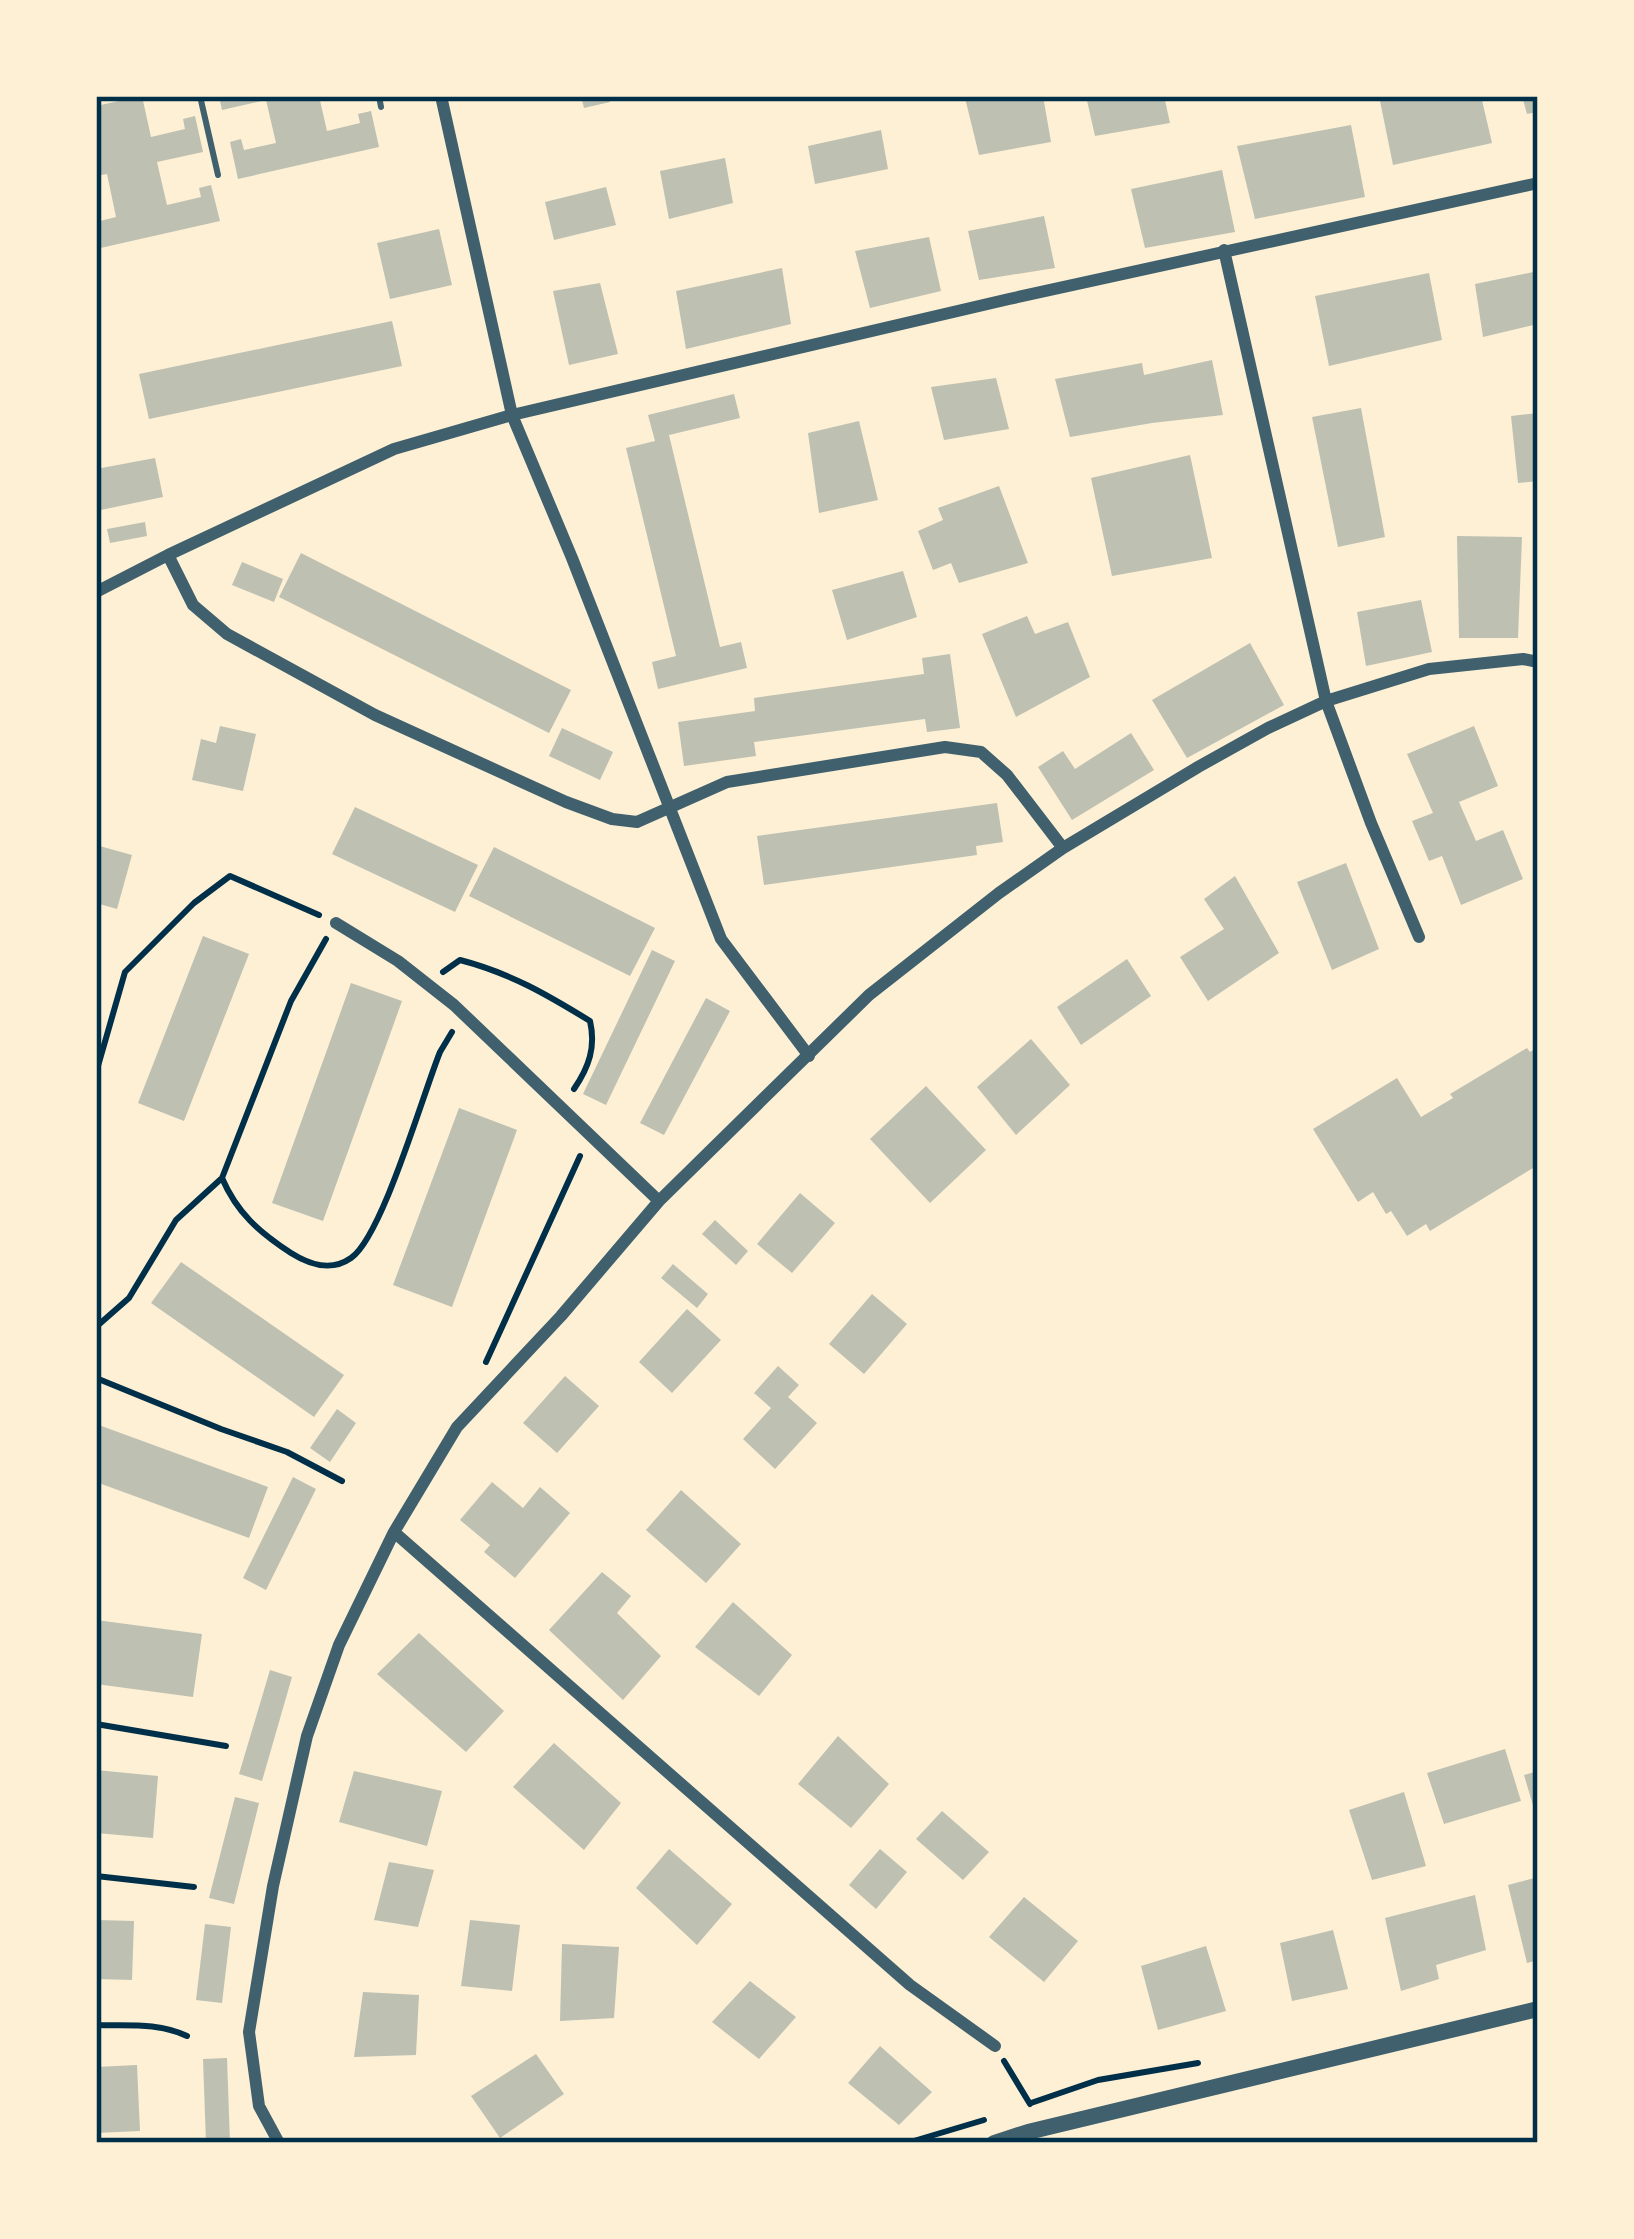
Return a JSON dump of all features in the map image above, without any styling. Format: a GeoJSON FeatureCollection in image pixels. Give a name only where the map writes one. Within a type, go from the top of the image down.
{"type":"FeatureCollection","features":[{"type":"Feature","properties":{"kind":"street"},"geometry":{"type":"LineString","coordinates":[[441,96],[512,415],[721,939],[808,1056]]}},
{"type":"Feature","properties":{"kind":"street"},"geometry":{"type":"LineString","coordinates":[[96,592],[394,449],[512,415],[1224,250],[1538,184]]}},
{"type":"Feature","properties":{"kind":"street"},"geometry":{"type":"LineString","coordinates":[[1224,250],[1326,700],[1419,937]]}},
{"type":"Feature","properties":{"kind":"street"},"geometry":{"type":"LineString","coordinates":[[169,555],[193,605],[226,634],[375,716],[612,819],[637,822],[727,782],[945,748],[981,752],[1006,775],[1063,848]]}},
{"type":"Feature","properties":{"kind":"street"},"geometry":{"type":"LineString","coordinates":[[279,2143],[259,2106],[249,2032],[273,1886],[307,1736],[339,1645],[394,1532],[457,1426],[561,1316],[659,1201],[868,995],[1063,848],[1198,767],[1326,700],[1429,669],[1523,659],[1538,662]]}},
{"type":"Feature","properties":{"kind":"street"},"geometry":{"type":"LineString","coordinates":[[336,922],[398,961],[464,1014],[659,1201]]}},
{"type":"Feature","properties":{"kind":"street"},"geometry":{"type":"LineString","coordinates":[[394,1532],[910,1984],[995,2046]]}},
{"type":"Feature","properties":{"kind":"street"},"geometry":{"type":"LineString","coordinates":[[994,2143],[1538,2008]]}},
{"type":"Feature","properties":{"kind":"lane"},"geometry":{"type":"LineString","coordinates":[[200,96],[218,175]]}},
{"type":"Feature","properties":{"kind":"lane"},"geometry":{"type":"LineString","coordinates":[[380,96],[381,107]]}},
{"type":"Feature","properties":{"kind":"path"},"geometry":{"type":"LineString","coordinates":[[96,1073],[125,971],[194,903],[230,876],[336,922],[291,1001],[222,1178],[176,1220],[129,1298],[96,1327]]}},
{"type":"Feature","properties":{"kind":"path"},"geometry":{"type":"LineString","coordinates":[[426,983],[460,960],[498,970],[590,1021],[595,1040],[582,1078],[562,1107]]}},
{"type":"Feature","properties":{"kind":"path"},"geometry":{"type":"LineString","coordinates":[[222,1178],[244,1216],[298,1257],[337,1266],[355,1256],[389,1193],[440,1052],[464,1014]]}},
{"type":"Feature","properties":{"kind":"path"},"geometry":{"type":"LineString","coordinates":[[485,1364],[589,1136]]}},
{"type":"Feature","properties":{"kind":"path"},"geometry":{"type":"LineString","coordinates":[[96,1378],[287,1452],[342,1481]]}},
{"type":"Feature","properties":{"kind":"path"},"geometry":{"type":"LineString","coordinates":[[96,1724],[226,1746]]}},
{"type":"Feature","properties":{"kind":"path"},"geometry":{"type":"LineString","coordinates":[[96,1876],[194,1887]]}},
{"type":"Feature","properties":{"kind":"path"},"geometry":{"type":"LineString","coordinates":[[96,2025],[150,2024],[187,2036]]}},
{"type":"Feature","properties":{"kind":"path"},"geometry":{"type":"LineString","coordinates":[[995,2046],[1030,2104]]}},
{"type":"Feature","properties":{"kind":"building"},"geometry":{"type":"Polygon","coordinates":[[[142,96],[151,137],[185,129],[183,119],[195,116],[203,152],[157,162],[167,205],[201,197],[199,188],[211,185],[220,221],[96,249],[96,222],[116,217],[107,174],[96,176],[96,149],[100,148],[96,106],[142,96]]]}},
{"type":"Feature","properties":{"kind":"building"},"geometry":{"type":"Polygon","coordinates":[[[219,96],[319,96],[327,131],[360,123],[358,114],[371,111],[379,147],[238,179],[230,142],[241,139],[244,150],[276,143],[266,100],[222,110],[219,96]]]}},
{"type":"Feature","properties":{"kind":"building"},"geometry":{"type":"Polygon","coordinates":[[[581,96],[609,96],[610,102],[584,108],[581,96]]]}},
{"type":"Feature","properties":{"kind":"building"},"geometry":{"type":"Polygon","coordinates":[[[1043,96],[1051,142],[979,155],[965,98],[1043,96]]]}},
{"type":"Feature","properties":{"kind":"building"},"geometry":{"type":"Polygon","coordinates":[[[1086,96],[1164,96],[1170,123],[1095,136],[1086,96]]]}},
{"type":"Feature","properties":{"kind":"building"},"geometry":{"type":"Polygon","coordinates":[[[1379,96],[1481,96],[1492,143],[1393,165],[1379,96]]]}},
{"type":"Feature","properties":{"kind":"building"},"geometry":{"type":"Polygon","coordinates":[[[1522,96],[1538,96],[1538,112],[1527,114],[1522,96]]]}},
{"type":"Feature","properties":{"kind":"building"},"geometry":{"type":"Polygon","coordinates":[[[1351,125],[1365,197],[1255,219],[1237,146],[1351,125]]]}},
{"type":"Feature","properties":{"kind":"building"},"geometry":{"type":"Polygon","coordinates":[[[881,130],[888,169],[815,184],[808,146],[881,130]]]}},
{"type":"Feature","properties":{"kind":"building"},"geometry":{"type":"Polygon","coordinates":[[[725,158],[733,203],[669,219],[660,171],[725,158]]]}},
{"type":"Feature","properties":{"kind":"building"},"geometry":{"type":"Polygon","coordinates":[[[1222,170],[1235,232],[1145,248],[1131,189],[1222,170]]]}},
{"type":"Feature","properties":{"kind":"building"},"geometry":{"type":"Polygon","coordinates":[[[606,187],[616,225],[554,240],[545,202],[606,187]]]}},
{"type":"Feature","properties":{"kind":"building"},"geometry":{"type":"Polygon","coordinates":[[[1044,216],[1055,268],[979,280],[968,231],[1044,216]]]}},
{"type":"Feature","properties":{"kind":"building"},"geometry":{"type":"Polygon","coordinates":[[[439,229],[452,285],[390,299],[377,243],[439,229]]]}},
{"type":"Feature","properties":{"kind":"building"},"geometry":{"type":"Polygon","coordinates":[[[929,237],[941,291],[870,308],[855,251],[929,237]]]}},
{"type":"Feature","properties":{"kind":"building"},"geometry":{"type":"Polygon","coordinates":[[[782,268],[791,324],[686,349],[676,291],[782,268]]]}},
{"type":"Feature","properties":{"kind":"building"},"geometry":{"type":"Polygon","coordinates":[[[1538,271],[1538,324],[1483,337],[1475,284],[1538,271]]]}},
{"type":"Feature","properties":{"kind":"building"},"geometry":{"type":"Polygon","coordinates":[[[1429,273],[1442,340],[1329,366],[1315,296],[1429,273]]]}},
{"type":"Feature","properties":{"kind":"building"},"geometry":{"type":"Polygon","coordinates":[[[600,283],[618,354],[569,365],[553,291],[600,283]]]}},
{"type":"Feature","properties":{"kind":"building"},"geometry":{"type":"Polygon","coordinates":[[[392,321],[402,366],[149,419],[139,374],[392,321]]]}},
{"type":"Feature","properties":{"kind":"building"},"geometry":{"type":"Polygon","coordinates":[[[1212,360],[1223,415],[1070,437],[1055,379],[1142,363],[1144,375],[1212,360]]]}},
{"type":"Feature","properties":{"kind":"building"},"geometry":{"type":"Polygon","coordinates":[[[996,378],[1009,429],[944,440],[931,387],[996,378]]]}},
{"type":"Feature","properties":{"kind":"building"},"geometry":{"type":"Polygon","coordinates":[[[734,394],[740,418],[669,435],[720,647],[741,642],[747,668],[658,689],[652,662],[676,656],[626,448],[655,441],[648,415],[734,394]]]}},
{"type":"Feature","properties":{"kind":"building"},"geometry":{"type":"Polygon","coordinates":[[[1361,408],[1385,537],[1338,547],[1312,417],[1361,408]]]}},
{"type":"Feature","properties":{"kind":"building"},"geometry":{"type":"Polygon","coordinates":[[[1538,413],[1538,481],[1518,483],[1511,416],[1538,413]]]}},
{"type":"Feature","properties":{"kind":"building"},"geometry":{"type":"Polygon","coordinates":[[[859,421],[878,500],[819,513],[808,433],[859,421]]]}},
{"type":"Feature","properties":{"kind":"building"},"geometry":{"type":"Polygon","coordinates":[[[1190,455],[1212,558],[1112,576],[1091,478],[1190,455]]]}},
{"type":"Feature","properties":{"kind":"building"},"geometry":{"type":"Polygon","coordinates":[[[155,458],[163,497],[96,511],[96,469],[155,458]]]}},
{"type":"Feature","properties":{"kind":"building"},"geometry":{"type":"Polygon","coordinates":[[[999,486],[1028,563],[959,583],[951,563],[933,570],[918,531],[943,520],[938,508],[999,486]]]}},
{"type":"Feature","properties":{"kind":"building"},"geometry":{"type":"Polygon","coordinates":[[[145,522],[147,536],[110,543],[107,529],[145,522]]]}},
{"type":"Feature","properties":{"kind":"building"},"geometry":{"type":"Polygon","coordinates":[[[1457,536],[1522,537],[1518,638],[1459,638],[1457,536]]]}},
{"type":"Feature","properties":{"kind":"building"},"geometry":{"type":"Polygon","coordinates":[[[301,553],[571,690],[549,733],[279,597],[301,553]]]}},
{"type":"Feature","properties":{"kind":"building"},"geometry":{"type":"Polygon","coordinates":[[[242,562],[283,579],[274,602],[232,585],[242,562]]]}},
{"type":"Feature","properties":{"kind":"building"},"geometry":{"type":"Polygon","coordinates":[[[903,571],[917,617],[847,640],[832,590],[903,571]]]}},
{"type":"Feature","properties":{"kind":"building"},"geometry":{"type":"Polygon","coordinates":[[[1421,600],[1432,652],[1366,666],[1357,612],[1421,600]]]}},
{"type":"Feature","properties":{"kind":"building"},"geometry":{"type":"Polygon","coordinates":[[[1027,616],[1035,634],[1068,622],[1090,677],[1016,717],[982,634],[1027,616]]]}},
{"type":"Feature","properties":{"kind":"building"},"geometry":{"type":"Polygon","coordinates":[[[1250,643],[1284,705],[1187,758],[1152,700],[1250,643]]]}},
{"type":"Feature","properties":{"kind":"building"},"geometry":{"type":"Polygon","coordinates":[[[950,654],[960,728],[927,732],[925,719],[754,742],[756,756],[684,766],[678,722],[755,711],[754,698],[924,674],[922,658],[950,654]]]}},
{"type":"Feature","properties":{"kind":"building"},"geometry":{"type":"Polygon","coordinates":[[[220,726],[256,734],[243,791],[192,780],[201,739],[216,743],[220,726]]]}},
{"type":"Feature","properties":{"kind":"building"},"geometry":{"type":"Polygon","coordinates":[[[1474,726],[1498,786],[1459,802],[1476,841],[1503,830],[1523,879],[1461,905],[1442,856],[1429,861],[1412,821],[1433,813],[1407,754],[1474,726]]]}},
{"type":"Feature","properties":{"kind":"building"},"geometry":{"type":"Polygon","coordinates":[[[562,728],[613,752],[600,780],[549,756],[562,728]]]}},
{"type":"Feature","properties":{"kind":"building"},"geometry":{"type":"Polygon","coordinates":[[[1131,733],[1154,770],[1072,820],[1038,767],[1063,751],[1075,769],[1131,733]]]}},
{"type":"Feature","properties":{"kind":"building"},"geometry":{"type":"Polygon","coordinates":[[[997,803],[1003,842],[976,846],[977,855],[764,885],[757,836],[997,803]]]}},
{"type":"Feature","properties":{"kind":"building"},"geometry":{"type":"Polygon","coordinates":[[[355,807],[478,865],[455,912],[332,854],[355,807]]]}},
{"type":"Feature","properties":{"kind":"building"},"geometry":{"type":"Polygon","coordinates":[[[96,845],[132,855],[117,909],[96,903],[96,845]]]}},
{"type":"Feature","properties":{"kind":"building"},"geometry":{"type":"Polygon","coordinates":[[[494,847],[655,928],[630,976],[469,896],[494,847]]]}},
{"type":"Feature","properties":{"kind":"building"},"geometry":{"type":"Polygon","coordinates":[[[1346,863],[1379,949],[1332,970],[1297,882],[1346,863]]]}},
{"type":"Feature","properties":{"kind":"building"},"geometry":{"type":"Polygon","coordinates":[[[1235,876],[1279,953],[1208,1001],[1180,957],[1224,929],[1204,899],[1235,876]]]}},
{"type":"Feature","properties":{"kind":"building"},"geometry":{"type":"Polygon","coordinates":[[[203,936],[249,954],[184,1121],[138,1103],[203,936]]]}},
{"type":"Feature","properties":{"kind":"building"},"geometry":{"type":"Polygon","coordinates":[[[652,950],[675,961],[606,1105],[583,1094],[652,950]]]}},
{"type":"Feature","properties":{"kind":"building"},"geometry":{"type":"Polygon","coordinates":[[[1127,959],[1151,996],[1081,1045],[1057,1007],[1127,959]]]}},
{"type":"Feature","properties":{"kind":"building"},"geometry":{"type":"Polygon","coordinates":[[[351,983],[402,1001],[323,1221],[272,1203],[351,983]]]}},
{"type":"Feature","properties":{"kind":"building"},"geometry":{"type":"Polygon","coordinates":[[[706,998],[730,1011],[664,1135],[640,1123],[706,998]]]}},
{"type":"Feature","properties":{"kind":"building"},"geometry":{"type":"Polygon","coordinates":[[[1031,1039],[1070,1085],[1016,1135],[977,1087],[1031,1039]]]}},
{"type":"Feature","properties":{"kind":"building"},"geometry":{"type":"Polygon","coordinates":[[[1538,1047],[1538,1165],[1430,1231],[1426,1224],[1407,1236],[1373,1192],[1358,1202],[1313,1129],[1397,1078],[1421,1117],[1453,1098],[1450,1094],[1527,1048],[1530,1052],[1538,1047]]]}},
{"type":"Feature","properties":{"kind":"building"},"geometry":{"type":"Polygon","coordinates":[[[926,1086],[986,1150],[930,1203],[870,1139],[926,1086]]]}},
{"type":"Feature","properties":{"kind":"building"},"geometry":{"type":"Polygon","coordinates":[[[459,1108],[517,1130],[452,1307],[393,1285],[459,1108]]]}},
{"type":"Feature","properties":{"kind":"building"},"geometry":{"type":"Polygon","coordinates":[[[800,1193],[835,1223],[792,1273],[757,1244],[800,1193]]]}},
{"type":"Feature","properties":{"kind":"building"},"geometry":{"type":"Polygon","coordinates":[[[715,1220],[748,1251],[736,1265],[702,1234],[715,1220]]]}},
{"type":"Feature","properties":{"kind":"building"},"geometry":{"type":"Polygon","coordinates":[[[181,1262],[344,1375],[314,1417],[151,1303],[181,1262]]]}},
{"type":"Feature","properties":{"kind":"building"},"geometry":{"type":"Polygon","coordinates":[[[673,1264],[708,1294],[697,1308],[661,1278],[673,1264]]]}},
{"type":"Feature","properties":{"kind":"building"},"geometry":{"type":"Polygon","coordinates":[[[872,1294],[907,1324],[864,1374],[829,1344],[872,1294]]]}},
{"type":"Feature","properties":{"kind":"building"},"geometry":{"type":"Polygon","coordinates":[[[687,1309],[721,1340],[672,1393],[639,1362],[687,1309]]]}},
{"type":"Feature","properties":{"kind":"building"},"geometry":{"type":"Polygon","coordinates":[[[778,1366],[799,1385],[788,1397],[817,1423],[775,1469],[743,1439],[771,1408],[754,1393],[778,1366]]]}},
{"type":"Feature","properties":{"kind":"building"},"geometry":{"type":"Polygon","coordinates":[[[565,1376],[599,1406],[557,1453],[523,1423],[565,1376]]]}},
{"type":"Feature","properties":{"kind":"building"},"geometry":{"type":"Polygon","coordinates":[[[337,1409],[356,1423],[330,1462],[310,1448],[337,1409]]]}},
{"type":"Feature","properties":{"kind":"building"},"geometry":{"type":"Polygon","coordinates":[[[96,1424],[268,1487],[249,1538],[96,1482],[96,1424]]]}},
{"type":"Feature","properties":{"kind":"building"},"geometry":{"type":"Polygon","coordinates":[[[293,1477],[316,1489],[266,1590],[243,1578],[293,1477]]]}},
{"type":"Feature","properties":{"kind":"building"},"geometry":{"type":"Polygon","coordinates":[[[492,1482],[523,1508],[540,1487],[570,1513],[515,1578],[484,1552],[490,1545],[460,1520],[492,1482]]]}},
{"type":"Feature","properties":{"kind":"building"},"geometry":{"type":"Polygon","coordinates":[[[681,1490],[741,1544],[706,1583],[646,1530],[681,1490]]]}},
{"type":"Feature","properties":{"kind":"building"},"geometry":{"type":"Polygon","coordinates":[[[602,1572],[631,1596],[617,1613],[661,1656],[623,1700],[549,1630],[602,1572]]]}},
{"type":"Feature","properties":{"kind":"building"},"geometry":{"type":"Polygon","coordinates":[[[733,1602],[792,1655],[759,1696],[695,1647],[733,1602]]]}},
{"type":"Feature","properties":{"kind":"building"},"geometry":{"type":"Polygon","coordinates":[[[96,1620],[202,1634],[193,1697],[96,1684],[96,1620]]]}},
{"type":"Feature","properties":{"kind":"building"},"geometry":{"type":"Polygon","coordinates":[[[419,1633],[504,1711],[466,1752],[377,1674],[419,1633]]]}},
{"type":"Feature","properties":{"kind":"building"},"geometry":{"type":"Polygon","coordinates":[[[270,1670],[292,1677],[262,1781],[239,1774],[270,1670]]]}},
{"type":"Feature","properties":{"kind":"building"},"geometry":{"type":"Polygon","coordinates":[[[838,1736],[889,1784],[851,1828],[798,1784],[838,1736]]]}},
{"type":"Feature","properties":{"kind":"building"},"geometry":{"type":"Polygon","coordinates":[[[554,1743],[621,1803],[584,1850],[513,1787],[554,1743]]]}},
{"type":"Feature","properties":{"kind":"building"},"geometry":{"type":"Polygon","coordinates":[[[1505,1749],[1521,1801],[1444,1824],[1427,1773],[1505,1749]]]}},
{"type":"Feature","properties":{"kind":"building"},"geometry":{"type":"Polygon","coordinates":[[[96,1770],[158,1776],[153,1838],[96,1833],[96,1770]]]}},
{"type":"Feature","properties":{"kind":"building"},"geometry":{"type":"Polygon","coordinates":[[[354,1771],[442,1791],[427,1846],[339,1822],[354,1771]]]}},
{"type":"Feature","properties":{"kind":"building"},"geometry":{"type":"Polygon","coordinates":[[[1538,1771],[1538,1819],[1537,1819],[1524,1775],[1538,1771]]]}},
{"type":"Feature","properties":{"kind":"building"},"geometry":{"type":"Polygon","coordinates":[[[1404,1792],[1426,1866],[1372,1880],[1349,1810],[1404,1792]]]}},
{"type":"Feature","properties":{"kind":"building"},"geometry":{"type":"Polygon","coordinates":[[[235,1797],[259,1803],[234,1904],[209,1898],[235,1797]]]}},
{"type":"Feature","properties":{"kind":"building"},"geometry":{"type":"Polygon","coordinates":[[[942,1811],[989,1852],[963,1880],[916,1839],[942,1811]]]}},
{"type":"Feature","properties":{"kind":"building"},"geometry":{"type":"Polygon","coordinates":[[[669,1849],[732,1904],[697,1945],[636,1888],[669,1849]]]}},
{"type":"Feature","properties":{"kind":"building"},"geometry":{"type":"Polygon","coordinates":[[[880,1849],[907,1872],[876,1909],[849,1885],[880,1849]]]}},
{"type":"Feature","properties":{"kind":"building"},"geometry":{"type":"Polygon","coordinates":[[[389,1862],[434,1870],[418,1927],[374,1920],[389,1862]]]}},
{"type":"Feature","properties":{"kind":"building"},"geometry":{"type":"Polygon","coordinates":[[[1538,1877],[1538,1960],[1527,1963],[1508,1885],[1538,1877]]]}},
{"type":"Feature","properties":{"kind":"building"},"geometry":{"type":"Polygon","coordinates":[[[1475,1895],[1486,1950],[1436,1965],[1439,1979],[1401,1991],[1385,1918],[1475,1895]]]}},
{"type":"Feature","properties":{"kind":"building"},"geometry":{"type":"Polygon","coordinates":[[[1024,1897],[1078,1941],[1044,1982],[989,1937],[1024,1897]]]}},
{"type":"Feature","properties":{"kind":"building"},"geometry":{"type":"Polygon","coordinates":[[[96,1920],[134,1921],[132,1980],[96,1979],[96,1920]]]}},
{"type":"Feature","properties":{"kind":"building"},"geometry":{"type":"Polygon","coordinates":[[[470,1920],[520,1925],[512,1991],[461,1986],[470,1920]]]}},
{"type":"Feature","properties":{"kind":"building"},"geometry":{"type":"Polygon","coordinates":[[[205,1924],[231,1927],[222,2003],[196,2000],[205,1924]]]}},
{"type":"Feature","properties":{"kind":"building"},"geometry":{"type":"Polygon","coordinates":[[[1333,1930],[1348,1989],[1292,2001],[1280,1943],[1333,1930]]]}},
{"type":"Feature","properties":{"kind":"building"},"geometry":{"type":"Polygon","coordinates":[[[562,1944],[619,1947],[614,2018],[560,2021],[562,1944]]]}},
{"type":"Feature","properties":{"kind":"building"},"geometry":{"type":"Polygon","coordinates":[[[1206,1946],[1226,2011],[1158,2030],[1141,1966],[1206,1946]]]}},
{"type":"Feature","properties":{"kind":"building"},"geometry":{"type":"Polygon","coordinates":[[[750,1981],[796,2017],[759,2059],[712,2022],[750,1981]]]}},
{"type":"Feature","properties":{"kind":"building"},"geometry":{"type":"Polygon","coordinates":[[[363,1992],[419,1995],[416,2055],[354,2057],[363,1992]]]}},
{"type":"Feature","properties":{"kind":"building"},"geometry":{"type":"Polygon","coordinates":[[[880,2046],[932,2092],[899,2125],[848,2083],[880,2046]]]}},
{"type":"Feature","properties":{"kind":"building"},"geometry":{"type":"Polygon","coordinates":[[[536,2054],[564,2094],[500,2138],[471,2096],[536,2054]]]}},
{"type":"Feature","properties":{"kind":"building"},"geometry":{"type":"Polygon","coordinates":[[[227,2058],[230,2142],[206,2143],[203,2059],[227,2058]]]}},
{"type":"Feature","properties":{"kind":"building"},"geometry":{"type":"Polygon","coordinates":[[[137,2065],[140,2131],[96,2133],[96,2067],[137,2065]]]}}]}
